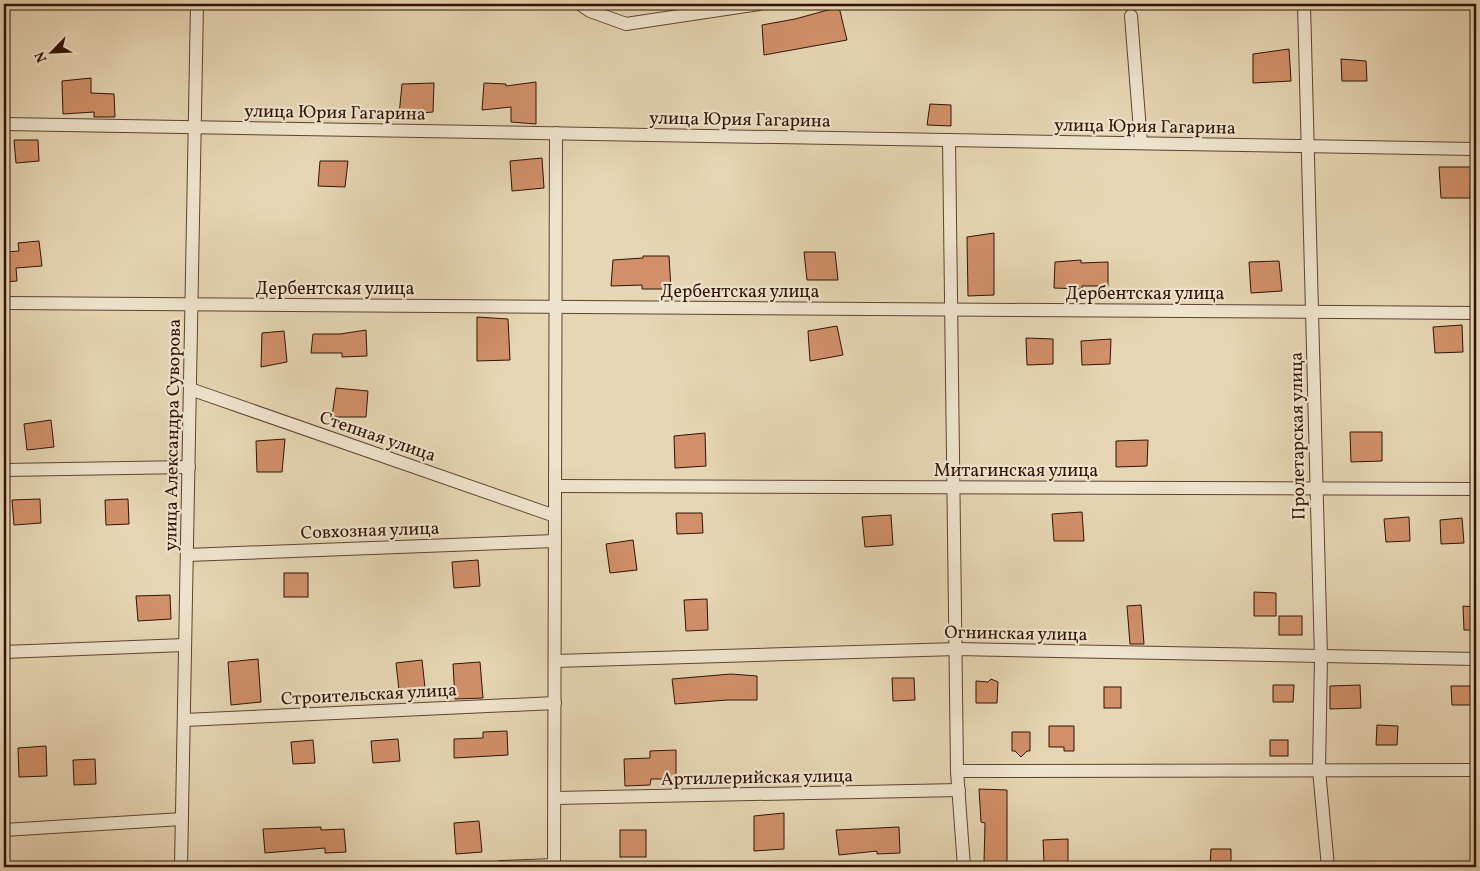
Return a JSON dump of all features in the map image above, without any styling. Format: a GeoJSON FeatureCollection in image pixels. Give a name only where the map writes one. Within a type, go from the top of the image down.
{"type":"FeatureCollection","features":[{"type":"Feature","properties":{"kind":"street","name":"улица Александра Суворова"},"geometry":{"type":"LineString","coordinates":[[181,867],[197,4]]}},
{"type":"Feature","properties":{"kind":"street"},"geometry":{"type":"LineString","coordinates":[[580,4],[590,11],[626,24],[759,4]]}},
{"type":"Feature","properties":{"kind":"street","name":"Пролетарская улица"},"geometry":{"type":"LineString","coordinates":[[1304,4],[1321,658],[1319,770],[1328,867]]}},
{"type":"Feature","properties":{"kind":"street"},"geometry":{"type":"LineString","coordinates":[[1131,16],[1141,143]]}},
{"type":"Feature","properties":{"kind":"street","name":"улица Юрия Гагарина"},"geometry":{"type":"LineString","coordinates":[[4,124],[1476,149]]}},
{"type":"Feature","properties":{"kind":"street"},"geometry":{"type":"LineString","coordinates":[[501,867],[554,866],[556,133]]}},
{"type":"Feature","properties":{"kind":"street"},"geometry":{"type":"LineString","coordinates":[[950,140],[957,771],[964,867]]}},
{"type":"Feature","properties":{"kind":"street","name":"Дербентская улица"},"geometry":{"type":"LineString","coordinates":[[4,304],[1476,313]]}},
{"type":"Feature","properties":{"kind":"street","name":"Степная улица"},"geometry":{"type":"LineString","coordinates":[[190,389],[555,516]]}},
{"type":"Feature","properties":{"kind":"street"},"geometry":{"type":"LineString","coordinates":[[4,470],[188,467]]}},
{"type":"Feature","properties":{"kind":"street","name":"Митагинская улица"},"geometry":{"type":"LineString","coordinates":[[555,486],[1476,489]]}},
{"type":"Feature","properties":{"kind":"street","name":"Совхозная улица"},"geometry":{"type":"LineString","coordinates":[[187,555],[555,541]]}},
{"type":"Feature","properties":{"kind":"street"},"geometry":{"type":"LineString","coordinates":[[4,652],[185,646]]}},
{"type":"Feature","properties":{"kind":"street","name":"Огнинская улица"},"geometry":{"type":"LineString","coordinates":[[555,661],[956,649],[1321,658],[1476,659]]}},
{"type":"Feature","properties":{"kind":"street","name":"Строительская улица"},"geometry":{"type":"LineString","coordinates":[[184,720],[555,703]]}},
{"type":"Feature","properties":{"kind":"street"},"geometry":{"type":"LineString","coordinates":[[957,771],[1476,770]]}},
{"type":"Feature","properties":{"kind":"street","name":"Артиллерийская улица"},"geometry":{"type":"LineString","coordinates":[[555,798],[959,790]]}},
{"type":"Feature","properties":{"kind":"street"},"geometry":{"type":"LineString","coordinates":[[4,830],[182,819]]}},
{"type":"Feature","properties":{"kind":"building"},"geometry":{"type":"Polygon","coordinates":[[[839,7],[847,40],[764,55],[762,25],[795,19],[839,7]]]}},
{"type":"Feature","properties":{"kind":"building"},"geometry":{"type":"Polygon","coordinates":[[[1289,49],[1291,81],[1253,83],[1253,54],[1289,49]]]}},
{"type":"Feature","properties":{"kind":"building"},"geometry":{"type":"Polygon","coordinates":[[[1341,59],[1366,61],[1367,81],[1342,81],[1341,59]]]}},
{"type":"Feature","properties":{"kind":"building"},"geometry":{"type":"Polygon","coordinates":[[[91,78],[91,93],[114,94],[115,117],[94,117],[94,112],[63,114],[62,81],[91,78]]]}},
{"type":"Feature","properties":{"kind":"building"},"geometry":{"type":"Polygon","coordinates":[[[536,82],[536,124],[511,122],[511,107],[482,110],[484,83],[506,84],[506,86],[536,82]]]}},
{"type":"Feature","properties":{"kind":"building"},"geometry":{"type":"Polygon","coordinates":[[[434,83],[433,112],[399,115],[402,84],[434,83]]]}},
{"type":"Feature","properties":{"kind":"building"},"geometry":{"type":"Polygon","coordinates":[[[930,104],[951,105],[951,126],[927,125],[930,104]]]}},
{"type":"Feature","properties":{"kind":"building"},"geometry":{"type":"Polygon","coordinates":[[[14,140],[38,140],[39,161],[16,163],[14,140]]]}},
{"type":"Feature","properties":{"kind":"building"},"geometry":{"type":"Polygon","coordinates":[[[542,158],[544,188],[512,191],[510,161],[542,158]]]}},
{"type":"Feature","properties":{"kind":"building"},"geometry":{"type":"Polygon","coordinates":[[[320,161],[348,161],[345,187],[318,186],[320,161]]]}},
{"type":"Feature","properties":{"kind":"building"},"geometry":{"type":"Polygon","coordinates":[[[1439,167],[1471,167],[1470,198],[1441,198],[1439,167]]]}},
{"type":"Feature","properties":{"kind":"building"},"geometry":{"type":"Polygon","coordinates":[[[994,233],[994,295],[968,296],[967,237],[994,233]]]}},
{"type":"Feature","properties":{"kind":"building"},"geometry":{"type":"Polygon","coordinates":[[[39,241],[42,266],[16,268],[17,281],[4,282],[4,252],[19,251],[18,243],[39,241]]]}},
{"type":"Feature","properties":{"kind":"building"},"geometry":{"type":"Polygon","coordinates":[[[804,252],[835,252],[838,280],[807,280],[804,252]]]}},
{"type":"Feature","properties":{"kind":"building"},"geometry":{"type":"Polygon","coordinates":[[[643,256],[669,256],[671,289],[642,289],[642,285],[611,286],[613,260],[643,258],[643,256]]]}},
{"type":"Feature","properties":{"kind":"building"},"geometry":{"type":"Polygon","coordinates":[[[1081,260],[1081,263],[1108,262],[1108,286],[1082,286],[1082,289],[1054,288],[1055,262],[1081,260]]]}},
{"type":"Feature","properties":{"kind":"building"},"geometry":{"type":"Polygon","coordinates":[[[1279,261],[1282,291],[1251,293],[1249,262],[1279,261]]]}},
{"type":"Feature","properties":{"kind":"building"},"geometry":{"type":"Polygon","coordinates":[[[477,317],[508,319],[510,360],[477,361],[477,317]]]}},
{"type":"Feature","properties":{"kind":"building"},"geometry":{"type":"Polygon","coordinates":[[[1462,325],[1463,352],[1435,353],[1433,327],[1462,325]]]}},
{"type":"Feature","properties":{"kind":"building"},"geometry":{"type":"Polygon","coordinates":[[[837,326],[843,355],[810,361],[808,331],[837,326]]]}},
{"type":"Feature","properties":{"kind":"building"},"geometry":{"type":"Polygon","coordinates":[[[366,330],[367,356],[342,357],[342,353],[311,353],[313,334],[340,334],[366,330]]]}},
{"type":"Feature","properties":{"kind":"building"},"geometry":{"type":"Polygon","coordinates":[[[284,331],[287,362],[261,367],[262,333],[284,331]]]}},
{"type":"Feature","properties":{"kind":"building"},"geometry":{"type":"Polygon","coordinates":[[[1026,338],[1053,339],[1053,364],[1027,365],[1026,338]]]}},
{"type":"Feature","properties":{"kind":"building"},"geometry":{"type":"Polygon","coordinates":[[[1111,339],[1110,364],[1082,365],[1081,341],[1111,339]]]}},
{"type":"Feature","properties":{"kind":"building"},"geometry":{"type":"Polygon","coordinates":[[[336,388],[368,391],[366,417],[332,417],[336,388]]]}},
{"type":"Feature","properties":{"kind":"building"},"geometry":{"type":"Polygon","coordinates":[[[51,420],[54,447],[27,450],[24,424],[51,420]]]}},
{"type":"Feature","properties":{"kind":"building"},"geometry":{"type":"Polygon","coordinates":[[[1350,432],[1382,432],[1382,461],[1351,462],[1350,432]]]}},
{"type":"Feature","properties":{"kind":"building"},"geometry":{"type":"Polygon","coordinates":[[[705,433],[706,466],[675,468],[674,436],[705,433]]]}},
{"type":"Feature","properties":{"kind":"building"},"geometry":{"type":"Polygon","coordinates":[[[285,439],[282,472],[257,472],[256,441],[285,439]]]}},
{"type":"Feature","properties":{"kind":"building"},"geometry":{"type":"Polygon","coordinates":[[[1148,440],[1147,466],[1116,467],[1116,441],[1148,440]]]}},
{"type":"Feature","properties":{"kind":"building"},"geometry":{"type":"Polygon","coordinates":[[[40,499],[41,523],[14,525],[12,500],[40,499]]]}},
{"type":"Feature","properties":{"kind":"building"},"geometry":{"type":"Polygon","coordinates":[[[128,499],[129,524],[106,525],[105,500],[128,499]]]}},
{"type":"Feature","properties":{"kind":"building"},"geometry":{"type":"Polygon","coordinates":[[[1082,512],[1084,541],[1054,541],[1052,514],[1082,512]]]}},
{"type":"Feature","properties":{"kind":"building"},"geometry":{"type":"Polygon","coordinates":[[[676,513],[702,513],[703,533],[677,534],[676,513]]]}},
{"type":"Feature","properties":{"kind":"building"},"geometry":{"type":"Polygon","coordinates":[[[891,515],[893,545],[865,547],[862,517],[891,515]]]}},
{"type":"Feature","properties":{"kind":"building"},"geometry":{"type":"Polygon","coordinates":[[[1409,517],[1410,541],[1386,542],[1384,519],[1409,517]]]}},
{"type":"Feature","properties":{"kind":"building"},"geometry":{"type":"Polygon","coordinates":[[[1462,518],[1464,543],[1441,544],[1440,520],[1462,518]]]}},
{"type":"Feature","properties":{"kind":"building"},"geometry":{"type":"Polygon","coordinates":[[[633,540],[637,570],[610,573],[606,544],[633,540]]]}},
{"type":"Feature","properties":{"kind":"building"},"geometry":{"type":"Polygon","coordinates":[[[478,560],[480,586],[454,588],[452,562],[478,560]]]}},
{"type":"Feature","properties":{"kind":"building"},"geometry":{"type":"Polygon","coordinates":[[[284,573],[308,573],[308,597],[284,597],[284,573]]]}},
{"type":"Feature","properties":{"kind":"building"},"geometry":{"type":"Polygon","coordinates":[[[1254,592],[1276,593],[1276,616],[1254,616],[1254,592]]]}},
{"type":"Feature","properties":{"kind":"building"},"geometry":{"type":"Polygon","coordinates":[[[170,595],[171,619],[138,621],[136,596],[170,595]]]}},
{"type":"Feature","properties":{"kind":"building"},"geometry":{"type":"Polygon","coordinates":[[[707,599],[708,630],[686,631],[684,600],[707,599]]]}},
{"type":"Feature","properties":{"kind":"building"},"geometry":{"type":"Polygon","coordinates":[[[1141,605],[1144,644],[1130,644],[1127,606],[1141,605]]]}},
{"type":"Feature","properties":{"kind":"building"},"geometry":{"type":"Polygon","coordinates":[[[1463,606],[1476,607],[1476,630],[1464,630],[1463,606]]]}},
{"type":"Feature","properties":{"kind":"building"},"geometry":{"type":"Polygon","coordinates":[[[1279,616],[1302,616],[1302,635],[1279,635],[1279,616]]]}},
{"type":"Feature","properties":{"kind":"building"},"geometry":{"type":"Polygon","coordinates":[[[258,659],[261,702],[231,705],[228,662],[258,659]]]}},
{"type":"Feature","properties":{"kind":"building"},"geometry":{"type":"Polygon","coordinates":[[[422,660],[425,688],[399,690],[396,663],[422,660]]]}},
{"type":"Feature","properties":{"kind":"building"},"geometry":{"type":"Polygon","coordinates":[[[480,662],[483,698],[455,699],[453,664],[480,662]]]}},
{"type":"Feature","properties":{"kind":"building"},"geometry":{"type":"Polygon","coordinates":[[[731,674],[757,676],[757,700],[675,704],[672,679],[731,674]]]}},
{"type":"Feature","properties":{"kind":"building"},"geometry":{"type":"Polygon","coordinates":[[[892,678],[914,678],[915,700],[893,701],[892,678]]]}},
{"type":"Feature","properties":{"kind":"building"},"geometry":{"type":"Polygon","coordinates":[[[991,679],[998,682],[997,703],[976,703],[976,681],[988,682],[991,679]]]}},
{"type":"Feature","properties":{"kind":"building"},"geometry":{"type":"Polygon","coordinates":[[[1273,685],[1294,685],[1293,702],[1273,702],[1273,685]]]}},
{"type":"Feature","properties":{"kind":"building"},"geometry":{"type":"Polygon","coordinates":[[[1360,685],[1361,708],[1330,709],[1330,686],[1360,685]]]}},
{"type":"Feature","properties":{"kind":"building"},"geometry":{"type":"Polygon","coordinates":[[[1451,686],[1470,686],[1471,705],[1452,705],[1451,686]]]}},
{"type":"Feature","properties":{"kind":"building"},"geometry":{"type":"Polygon","coordinates":[[[1104,687],[1121,687],[1121,708],[1104,708],[1104,687]]]}},
{"type":"Feature","properties":{"kind":"building"},"geometry":{"type":"Polygon","coordinates":[[[1377,725],[1398,726],[1397,745],[1376,745],[1377,725]]]}},
{"type":"Feature","properties":{"kind":"building"},"geometry":{"type":"Polygon","coordinates":[[[1049,726],[1074,726],[1074,751],[1064,751],[1064,747],[1049,747],[1049,726]]]}},
{"type":"Feature","properties":{"kind":"building"},"geometry":{"type":"Polygon","coordinates":[[[507,731],[508,755],[454,758],[454,739],[483,738],[483,732],[507,731]]]}},
{"type":"Feature","properties":{"kind":"building"},"geometry":{"type":"Polygon","coordinates":[[[1012,732],[1030,732],[1030,751],[1027,751],[1021,757],[1015,751],[1012,751],[1012,732]]]}},
{"type":"Feature","properties":{"kind":"building"},"geometry":{"type":"Polygon","coordinates":[[[398,739],[400,761],[373,763],[371,741],[398,739]]]}},
{"type":"Feature","properties":{"kind":"building"},"geometry":{"type":"Polygon","coordinates":[[[313,740],[315,763],[293,764],[291,742],[313,740]]]}},
{"type":"Feature","properties":{"kind":"building"},"geometry":{"type":"Polygon","coordinates":[[[1270,740],[1288,740],[1288,756],[1270,756],[1270,740]]]}},
{"type":"Feature","properties":{"kind":"building"},"geometry":{"type":"Polygon","coordinates":[[[46,746],[47,776],[19,777],[18,748],[46,746]]]}},
{"type":"Feature","properties":{"kind":"building"},"geometry":{"type":"Polygon","coordinates":[[[676,750],[676,779],[651,779],[650,785],[625,786],[624,759],[650,758],[650,751],[676,750]]]}},
{"type":"Feature","properties":{"kind":"building"},"geometry":{"type":"Polygon","coordinates":[[[95,759],[96,784],[74,785],[73,760],[95,759]]]}},
{"type":"Feature","properties":{"kind":"building"},"geometry":{"type":"Polygon","coordinates":[[[979,789],[1007,790],[1007,867],[993,867],[993,863],[984,863],[985,823],[981,822],[979,789]]]}},
{"type":"Feature","properties":{"kind":"building"},"geometry":{"type":"Polygon","coordinates":[[[784,813],[784,849],[754,851],[754,816],[784,813]]]}},
{"type":"Feature","properties":{"kind":"building"},"geometry":{"type":"Polygon","coordinates":[[[479,821],[482,852],[456,854],[454,823],[479,821]]]}},
{"type":"Feature","properties":{"kind":"building"},"geometry":{"type":"Polygon","coordinates":[[[321,827],[321,830],[344,829],[346,852],[325,853],[325,848],[265,853],[263,829],[321,827]]]}},
{"type":"Feature","properties":{"kind":"building"},"geometry":{"type":"Polygon","coordinates":[[[899,827],[900,853],[877,854],[877,851],[839,855],[836,830],[899,827]]]}},
{"type":"Feature","properties":{"kind":"building"},"geometry":{"type":"Polygon","coordinates":[[[620,830],[646,830],[646,857],[620,857],[620,830]]]}},
{"type":"Feature","properties":{"kind":"building"},"geometry":{"type":"Polygon","coordinates":[[[1068,839],[1068,862],[1044,863],[1043,840],[1068,839]]]}},
{"type":"Feature","properties":{"kind":"building"},"geometry":{"type":"Polygon","coordinates":[[[1211,849],[1231,849],[1231,867],[1210,867],[1211,849]]]}}]}
